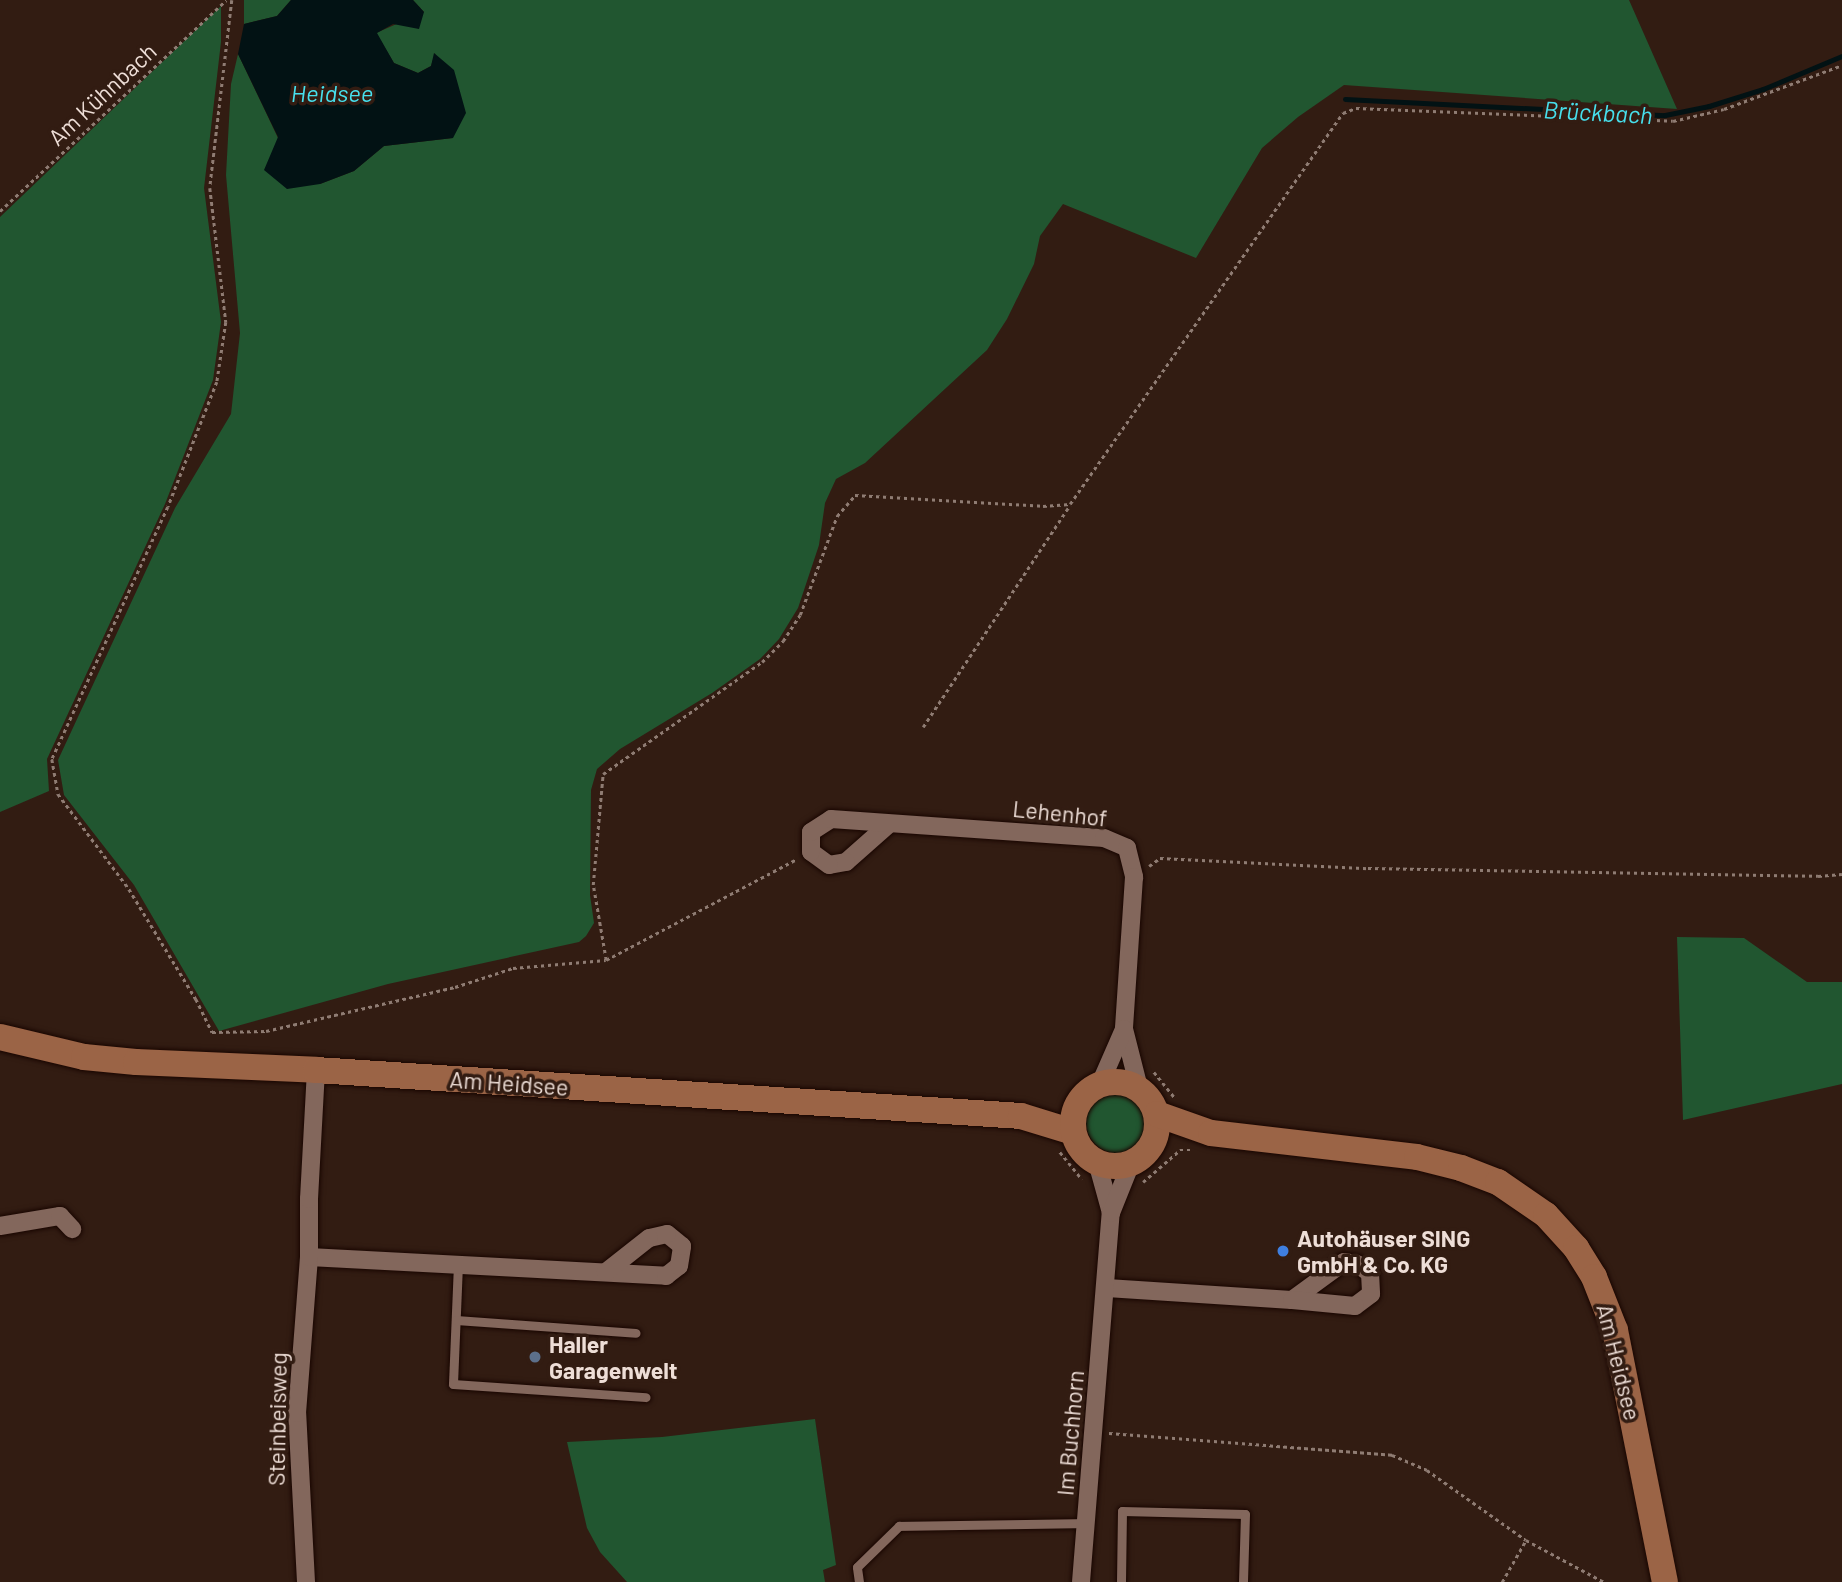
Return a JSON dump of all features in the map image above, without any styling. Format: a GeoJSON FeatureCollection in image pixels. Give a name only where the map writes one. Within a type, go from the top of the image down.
{"type":"FeatureCollection","features":[{"type":"Feature","properties":{"kind":"main road","name":"Am Heidsee"},"geometry":{"type":"LineString","coordinates":[[0,1037],[84,1057],[1020,1116],[1073,1132]]}},
{"type":"Feature","properties":{"kind":"main road"},"geometry":{"type":"LineString","coordinates":[[1119,1081],[1139,1088],[1150,1099],[1166,1107],[1154,1141],[1141,1158],[1134,1175],[1097,1163],[1078,1144],[1073,1132],[1073,1118],[1078,1103],[1100,1084],[1119,1081]]}},
{"type":"Feature","properties":{"kind":"main road","name":"Am Heidsee"},"geometry":{"type":"LineString","coordinates":[[1020,1116],[1078,1103]]}},
{"type":"Feature","properties":{"kind":"main road","name":"Am Heidsee"},"geometry":{"type":"LineString","coordinates":[[1166,1107],[1205,1141]]}},
{"type":"Feature","properties":{"kind":"main road","name":"Am Heidsee"},"geometry":{"type":"LineString","coordinates":[[1154,1141],[1205,1141],[1417,1157],[1461,1168],[1498,1182],[1529,1201],[1563,1232],[1594,1277],[1615,1330],[1665,1582]]}},
{"type":"Feature","properties":{"kind":"street","name":"Lehenhof"},"geometry":{"type":"LineString","coordinates":[[811,852],[811,832],[831,819],[1104,838],[1127,848],[1134,877],[1124,1029],[1139,1088]]}},
{"type":"Feature","properties":{"kind":"street"},"geometry":{"type":"LineString","coordinates":[[811,852],[829,865],[846,862],[889,824]]}},
{"type":"Feature","properties":{"kind":"street","name":"Lehenhof"},"geometry":{"type":"LineString","coordinates":[[1100,1084],[1124,1029]]}},
{"type":"Feature","properties":{"kind":"street","name":"Steinbeisweg"},"geometry":{"type":"LineString","coordinates":[[306,1582],[298,1413],[309,1257],[309,1199],[316,1070]]}},
{"type":"Feature","properties":{"kind":"street","name":"Im Buchhorn"},"geometry":{"type":"LineString","coordinates":[[1081,1582],[1111,1213],[1097,1163]]}},
{"type":"Feature","properties":{"kind":"street","name":"Im Buchhorn"},"geometry":{"type":"LineString","coordinates":[[1111,1213],[1134,1175]]}},
{"type":"Feature","properties":{"kind":"street"},"geometry":{"type":"LineString","coordinates":[[0,1226],[60,1216],[72,1229]]}},
{"type":"Feature","properties":{"kind":"street"},"geometry":{"type":"LineString","coordinates":[[309,1257],[606,1272]]}},
{"type":"Feature","properties":{"kind":"street"},"geometry":{"type":"LineString","coordinates":[[1107,1288],[1292,1300]]}},
{"type":"Feature","properties":{"kind":"lane"},"geometry":{"type":"LineString","coordinates":[[458,1264],[453,1384],[646,1397]]}},
{"type":"Feature","properties":{"kind":"lane"},"geometry":{"type":"LineString","coordinates":[[456,1320],[636,1333]]}},
{"type":"Feature","properties":{"kind":"lane"},"geometry":{"type":"LineString","coordinates":[[1121,1582],[1122,1511],[1245,1514],[1243,1582]]}},
{"type":"Feature","properties":{"kind":"lane"},"geometry":{"type":"LineString","coordinates":[[859,1582],[857,1567],[898,1526],[1086,1523]]}},
{"type":"Feature","properties":{"kind":"path","name":"Am Kühnbach"},"geometry":{"type":"LineString","coordinates":[[0,211],[226,0]]}},
{"type":"Feature","properties":{"kind":"path"},"geometry":{"type":"LineString","coordinates":[[232,0],[210,188],[226,322],[217,382],[168,507],[52,759],[58,794],[129,889],[196,999],[212,1032],[267,1031],[455,987],[513,968],[606,960],[811,852]]}},
{"type":"Feature","properties":{"kind":"path"},"geometry":{"type":"LineString","coordinates":[[923,727],[1070,504],[1343,113],[1356,108],[1673,121],[1724,109],[1842,65]]}},
{"type":"Feature","properties":{"kind":"path"},"geometry":{"type":"LineString","coordinates":[[606,960],[593,885],[603,774],[762,662],[783,641],[800,615],[837,516],[855,495],[1043,506],[1070,504]]}},
{"type":"Feature","properties":{"kind":"path"},"geometry":{"type":"LineString","coordinates":[[1147,867],[1160,858],[1368,868],[1842,874]]}},
{"type":"Feature","properties":{"kind":"path"},"geometry":{"type":"LineString","coordinates":[[1147,1062],[1166,1107]]}},
{"type":"Feature","properties":{"kind":"path"},"geometry":{"type":"LineString","coordinates":[[1134,1175],[1180,1148],[1205,1141]]}},
{"type":"Feature","properties":{"kind":"path"},"geometry":{"type":"LineString","coordinates":[[1095,1432],[1392,1455],[1427,1470],[1526,1540],[1604,1582]]}},
{"type":"Feature","properties":{"kind":"path"},"geometry":{"type":"LineString","coordinates":[[1502,1582],[1526,1540]]}},
{"type":"Feature","properties":{"kind":"green space"},"geometry":{"type":"Polygon","coordinates":[[[244,0],[291,0],[277,16],[244,24],[244,0]]]}},
{"type":"Feature","properties":{"kind":"green space"},"geometry":{"type":"Polygon","coordinates":[[[413,0],[1629,0],[1677,109],[1344,85],[1298,117],[1262,148],[1196,258],[1063,204],[1040,236],[1034,264],[1007,319],[987,350],[865,463],[836,479],[825,503],[819,545],[798,608],[779,639],[760,659],[712,693],[620,749],[597,769],[591,790],[590,895],[594,923],[586,936],[579,942],[388,984],[219,1031],[134,885],[64,795],[58,760],[175,508],[231,414],[240,333],[226,175],[231,84],[238,54],[278,138],[320,184],[354,171],[384,146],[453,138],[435,53],[431,66],[418,73],[394,63],[376,33],[424,12],[413,0]]]}},
{"type":"Feature","properties":{"kind":"green space"},"geometry":{"type":"Polygon","coordinates":[[[221,6],[221,42],[204,188],[221,322],[213,380],[165,504],[47,759],[49,791],[0,812],[0,217],[221,6]]]}},
{"type":"Feature","properties":{"kind":"green space"},"geometry":{"type":"Polygon","coordinates":[[[1677,937],[1744,938],[1807,982],[1842,982],[1842,1084],[1683,1120],[1677,937]]]}},
{"type":"Feature","properties":{"kind":"green space"},"geometry":{"type":"Polygon","coordinates":[[[1117,1091],[1139,1100],[1148,1122],[1139,1144],[1117,1153],[1095,1144],[1086,1122],[1095,1100],[1117,1091]]]}},
{"type":"Feature","properties":{"kind":"green space"},"geometry":{"type":"Polygon","coordinates":[[[815,1419],[836,1565],[823,1570],[825,1582],[627,1582],[600,1552],[587,1528],[567,1442],[662,1437],[815,1419]]]}},
{"type":"Feature","properties":{"kind":"water","name":"Heidsee"},"geometry":{"type":"Polygon","coordinates":[[[291,0],[413,0],[424,12],[419,29],[393,24],[377,33],[394,63],[418,73],[431,66],[434,53],[454,70],[466,113],[453,138],[384,146],[354,171],[320,184],[287,189],[264,170],[278,137],[238,54],[244,24],[277,16],[291,0]]]}},
{"type":"Feature","properties":{"kind":"waterway","name":"Brückbach"},"geometry":{"type":"LineString","coordinates":[[1345,99],[1665,115],[1709,106],[1763,89],[1842,56]]}},
{"type":"Feature","properties":{"kind":"place","name":"Autohäuser SING GmbH & Co. KG"},"geometry":{"type":"Point","coordinates":[1283,1251]}},
{"type":"Feature","properties":{"kind":"place","name":"Haller Garagenwelt"},"geometry":{"type":"Point","coordinates":[535,1357]}}]}
